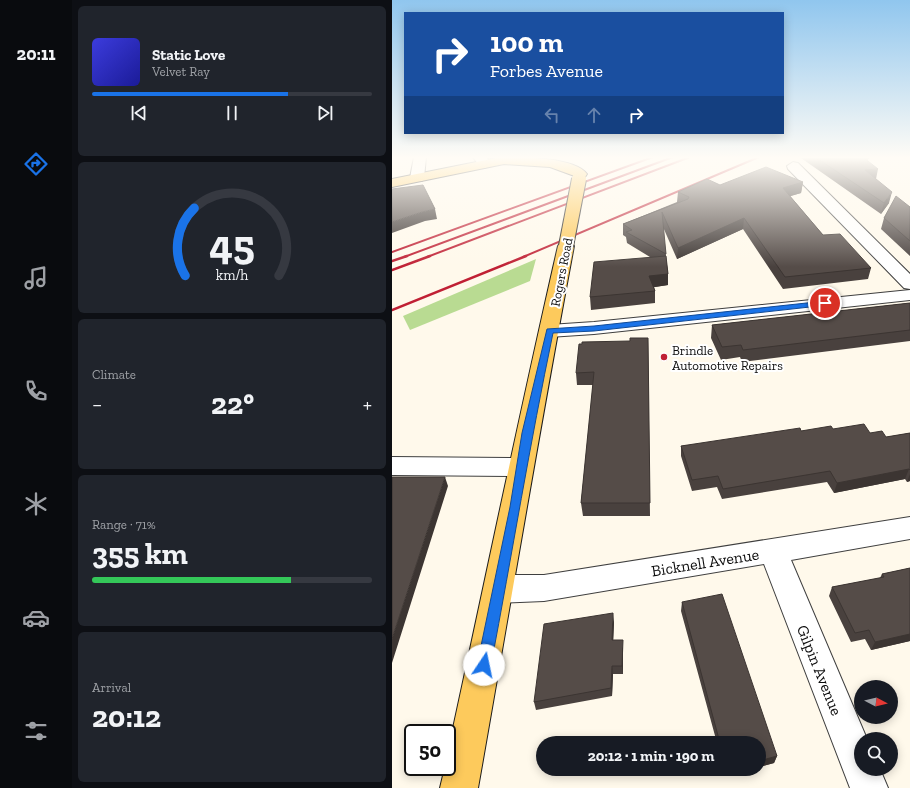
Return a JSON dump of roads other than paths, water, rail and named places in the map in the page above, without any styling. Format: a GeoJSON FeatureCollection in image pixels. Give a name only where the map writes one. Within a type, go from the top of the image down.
{"type":"FeatureCollection","features":[{"type":"Feature","properties":{"kind":"main road","name":"Rogers Road"},"geometry":{"type":"LineString","coordinates":[[460,788],[515,507],[521,467],[577,194]]}},
{"type":"Feature","properties":{"kind":"street"},"geometry":{"type":"LineString","coordinates":[[821,194],[910,284]]}},
{"type":"Feature","properties":{"kind":"street"},"geometry":{"type":"LineString","coordinates":[[550,330],[594,328],[691,316],[910,295]]}},
{"type":"Feature","properties":{"kind":"street"},"geometry":{"type":"LineString","coordinates":[[392,466],[521,467]]}},
{"type":"Feature","properties":{"kind":"street","name":"Bicknell Avenue"},"geometry":{"type":"LineString","coordinates":[[499,589],[544,588],[910,528]]}},
{"type":"Feature","properties":{"kind":"street","name":"Gilpin Avenue"},"geometry":{"type":"LineString","coordinates":[[773,551],[791,599],[869,788]]}},
{"type":"Feature","properties":{"kind":"railway"},"geometry":{"type":"LineString","coordinates":[[392,252],[552,194]]}},
{"type":"Feature","properties":{"kind":"railway"},"geometry":{"type":"LineString","coordinates":[[404,257],[574,194]]}},
{"type":"Feature","properties":{"kind":"railway"},"geometry":{"type":"LineString","coordinates":[[427,257],[593,194]]}},
{"type":"Feature","properties":{"kind":"railway"},"geometry":{"type":"LineString","coordinates":[[523,257],[672,194]]}},
{"type":"Feature","properties":{"kind":"railway"},"geometry":{"type":"LineString","coordinates":[[392,270],[430,256]]}},
{"type":"Feature","properties":{"kind":"railway"},"geometry":{"type":"LineString","coordinates":[[392,310],[526,256]]}},
{"type":"Feature","properties":{"kind":"railway"},"geometry":{"type":"LineString","coordinates":[[392,261],[404,257]]}},
{"type":"Feature","properties":{"kind":"place","name":"Brindle Automotive Repairs"},"geometry":{"type":"Point","coordinates":[664,357]}}]}
